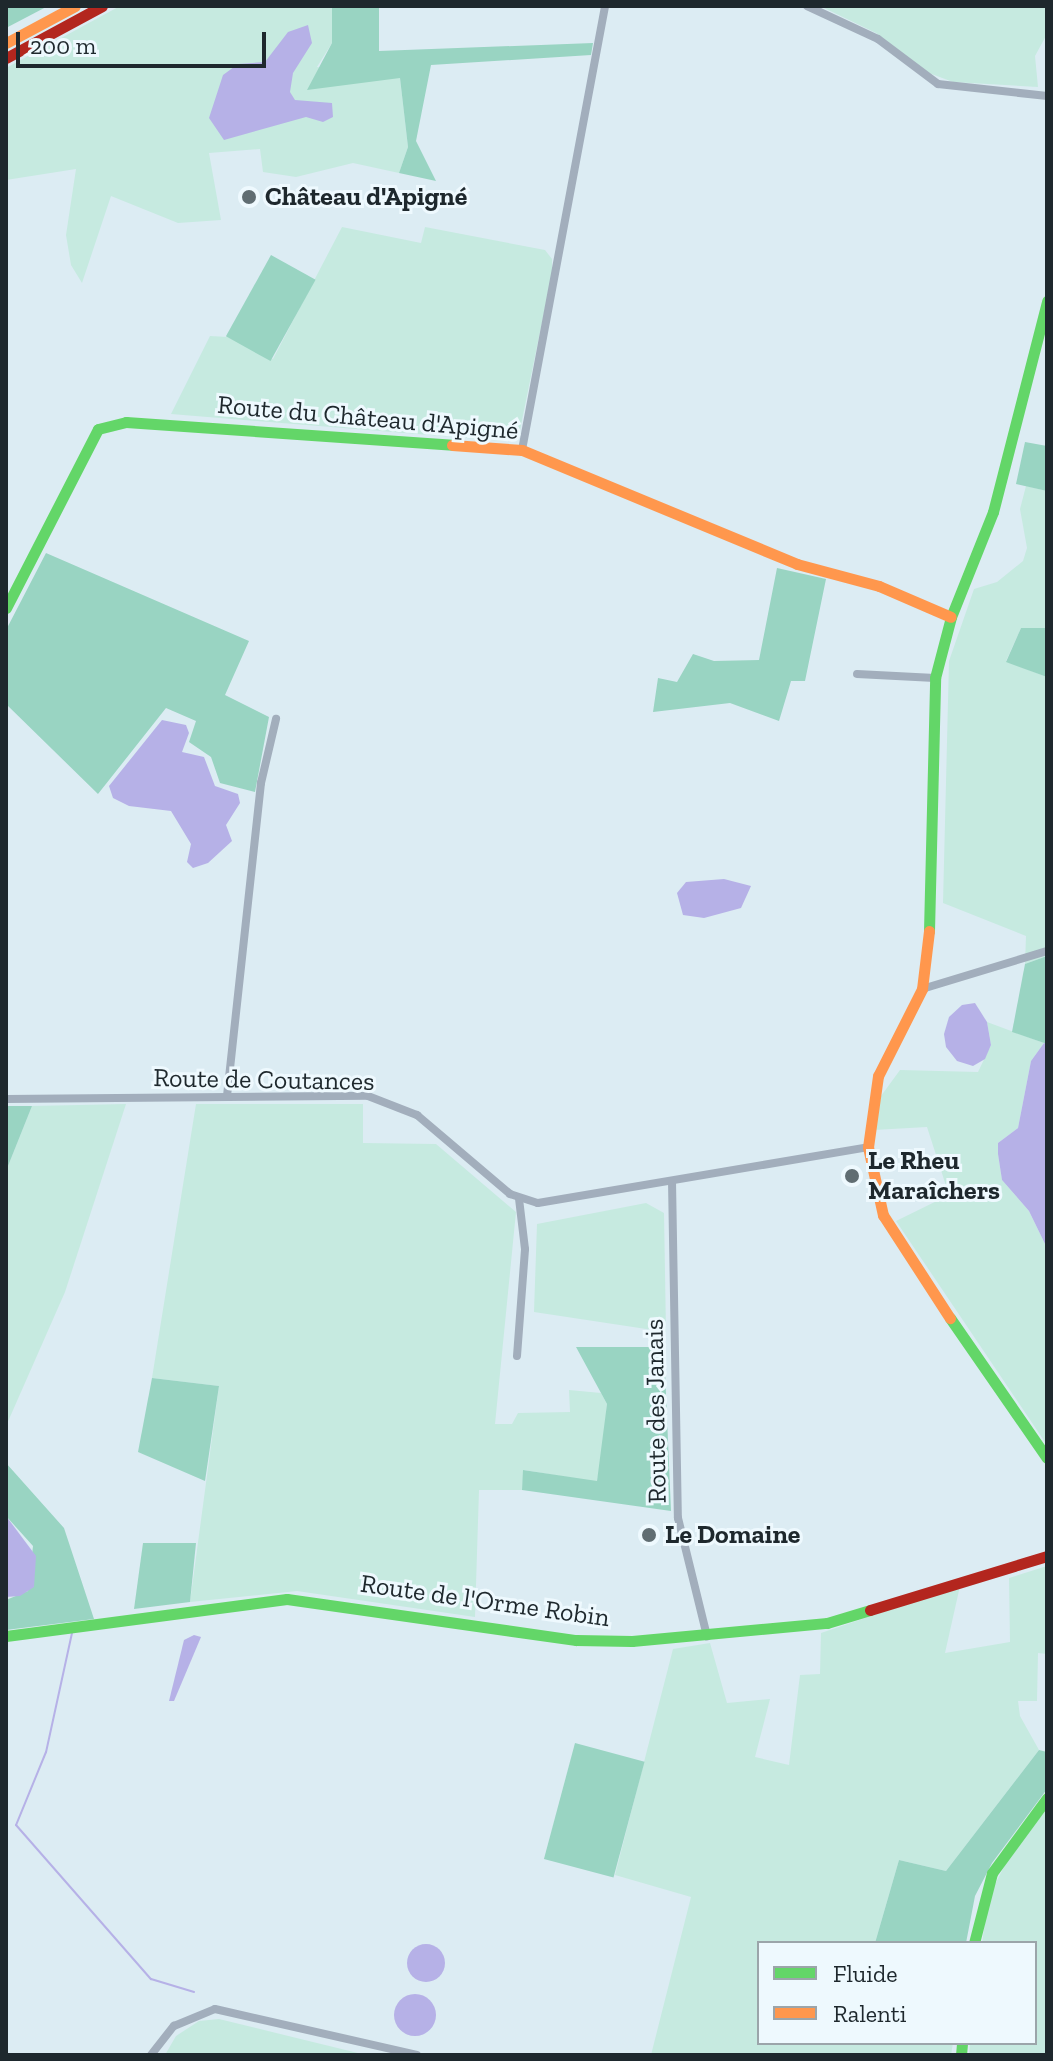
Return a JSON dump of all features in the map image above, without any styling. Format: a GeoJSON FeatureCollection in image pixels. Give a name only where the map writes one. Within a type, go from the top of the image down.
{"type":"FeatureCollection","features":[{"type":"Feature","properties":{"kind":"main road"},"geometry":{"type":"LineString","coordinates":[[6,43],[75,6]]}},
{"type":"Feature","properties":{"kind":"main road"},"geometry":{"type":"LineString","coordinates":[[6,58],[102,6]]}},
{"type":"Feature","properties":{"kind":"main road"},"geometry":{"type":"LineString","coordinates":[[1047,301],[993,512],[951,617],[935,678],[931,897],[922,989],[878,1076],[868,1147],[883,1215],[906,1254],[1047,1458]]}},
{"type":"Feature","properties":{"kind":"main road","name":"Route du Château d'Apigné"},"geometry":{"type":"LineString","coordinates":[[6,608],[87,446],[108,423],[522,450],[797,564],[879,586],[951,617]]}},
{"type":"Feature","properties":{"kind":"main road","name":"Route de l'Orme Robin"},"geometry":{"type":"LineString","coordinates":[[6,1636],[287,1599],[576,1640],[707,1636],[827,1623],[1047,1556]]}},
{"type":"Feature","properties":{"kind":"main road"},"geometry":{"type":"LineString","coordinates":[[975,1941],[992,1873],[1047,1798]]}},
{"type":"Feature","properties":{"kind":"street"},"geometry":{"type":"LineString","coordinates":[[522,450],[605,6]]}},
{"type":"Feature","properties":{"kind":"street"},"geometry":{"type":"LineString","coordinates":[[807,6],[878,39],[938,84],[1047,96]]}},
{"type":"Feature","properties":{"kind":"street"},"geometry":{"type":"LineString","coordinates":[[857,674],[935,678]]}},
{"type":"Feature","properties":{"kind":"street"},"geometry":{"type":"LineString","coordinates":[[227,1096],[261,783],[276,719]]}},
{"type":"Feature","properties":{"kind":"street"},"geometry":{"type":"LineString","coordinates":[[922,989],[1047,951]]}},
{"type":"Feature","properties":{"kind":"street","name":"Route de Coutances"},"geometry":{"type":"LineString","coordinates":[[6,1099],[368,1096],[417,1115],[519,1199]]}},
{"type":"Feature","properties":{"kind":"street"},"geometry":{"type":"LineString","coordinates":[[517,1356],[525,1249],[519,1199],[556,1201],[868,1147]]}},
{"type":"Feature","properties":{"kind":"street","name":"Route des Janais"},"geometry":{"type":"LineString","coordinates":[[672,1181],[678,1518],[707,1636]]}},
{"type":"Feature","properties":{"kind":"street"},"geometry":{"type":"LineString","coordinates":[[151,2055],[174,2026],[215,2009],[417,2055]]}},
{"type":"Feature","properties":{"kind":"green space"},"geometry":{"type":"Polygon","coordinates":[[[6,6],[48,6],[6,28],[6,6]]]}},
{"type":"Feature","properties":{"kind":"green space"},"geometry":{"type":"Polygon","coordinates":[[[120,6],[332,6],[332,43],[317,67],[400,78],[408,147],[399,173],[353,163],[296,177],[263,172],[260,149],[209,153],[221,220],[178,223],[111,196],[82,283],[71,265],[66,235],[76,169],[6,180],[6,68],[120,6]]]}},
{"type":"Feature","properties":{"kind":"green space"},"geometry":{"type":"Polygon","coordinates":[[[332,6],[379,6],[379,51],[593,43],[591,55],[431,65],[416,141],[436,181],[399,173],[408,147],[400,78],[307,90],[332,43],[332,6]]]}},
{"type":"Feature","properties":{"kind":"green space"},"geometry":{"type":"Polygon","coordinates":[[[820,6],[1047,6],[1047,34],[1035,56],[1038,87],[953,82],[929,73],[876,33],[820,6]]]}},
{"type":"Feature","properties":{"kind":"green space"},"geometry":{"type":"Polygon","coordinates":[[[342,227],[421,243],[425,227],[545,250],[552,259],[552,273],[520,430],[503,441],[171,414],[210,336],[228,337],[273,359],[342,227]]]}},
{"type":"Feature","properties":{"kind":"green space"},"geometry":{"type":"Polygon","coordinates":[[[271,255],[316,280],[271,361],[226,336],[271,255]]]}},
{"type":"Feature","properties":{"kind":"green space"},"geometry":{"type":"Polygon","coordinates":[[[1025,442],[1047,446],[1047,491],[1016,484],[1025,442]]]}},
{"type":"Feature","properties":{"kind":"green space"},"geometry":{"type":"Polygon","coordinates":[[[1026,486],[1047,491],[1047,628],[1021,628],[1006,661],[1047,677],[1047,956],[1025,964],[1026,936],[943,903],[949,661],[974,589],[997,582],[1023,561],[1027,548],[1020,509],[1026,486]]]}},
{"type":"Feature","properties":{"kind":"green space"},"geometry":{"type":"Polygon","coordinates":[[[46,553],[249,641],[225,695],[269,717],[255,792],[220,783],[211,757],[189,742],[196,721],[166,708],[98,794],[6,704],[6,630],[46,553]]]}},
{"type":"Feature","properties":{"kind":"green space"},"geometry":{"type":"Polygon","coordinates":[[[777,568],[826,579],[805,681],[791,681],[779,721],[730,703],[653,712],[658,678],[677,682],[693,654],[714,661],[759,660],[777,568]]]}},
{"type":"Feature","properties":{"kind":"green space"},"geometry":{"type":"Polygon","coordinates":[[[1021,628],[1047,628],[1047,677],[1006,662],[1021,628]]]}},
{"type":"Feature","properties":{"kind":"green space"},"geometry":{"type":"Polygon","coordinates":[[[1047,956],[1047,1044],[1012,1032],[1025,964],[1047,956]]]}},
{"type":"Feature","properties":{"kind":"green space"},"geometry":{"type":"Polygon","coordinates":[[[987,1022],[1044,1043],[1031,1061],[1018,1128],[998,1143],[998,1154],[1002,1180],[1029,1211],[1047,1248],[1047,1445],[896,1221],[949,1195],[927,1127],[874,1130],[881,1096],[900,1070],[978,1072],[991,1045],[987,1022]]]}},
{"type":"Feature","properties":{"kind":"green space"},"geometry":{"type":"Polygon","coordinates":[[[126,1104],[65,1292],[6,1426],[6,1171],[32,1106],[126,1104]]]}},
{"type":"Feature","properties":{"kind":"green space"},"geometry":{"type":"Polygon","coordinates":[[[196,1104],[363,1104],[363,1143],[436,1144],[516,1212],[495,1424],[512,1424],[518,1413],[570,1412],[569,1390],[601,1393],[607,1404],[604,1438],[597,1482],[524,1470],[522,1490],[479,1490],[475,1617],[297,1591],[190,1602],[219,1386],[152,1378],[196,1104]]]}},
{"type":"Feature","properties":{"kind":"green space"},"geometry":{"type":"Polygon","coordinates":[[[6,1106],[32,1106],[6,1171],[6,1106]]]}},
{"type":"Feature","properties":{"kind":"green space"},"geometry":{"type":"Polygon","coordinates":[[[646,1203],[664,1213],[666,1332],[534,1312],[537,1224],[646,1203]]]}},
{"type":"Feature","properties":{"kind":"green space"},"geometry":{"type":"Polygon","coordinates":[[[576,1347],[664,1347],[671,1511],[522,1490],[523,1470],[597,1481],[607,1404],[576,1347]]]}},
{"type":"Feature","properties":{"kind":"green space"},"geometry":{"type":"Polygon","coordinates":[[[152,1378],[219,1386],[205,1481],[138,1452],[152,1378]]]}},
{"type":"Feature","properties":{"kind":"green space"},"geometry":{"type":"Polygon","coordinates":[[[6,1463],[64,1528],[94,1619],[6,1630],[6,1600],[28,1591],[33,1546],[6,1516],[6,1463]]]}},
{"type":"Feature","properties":{"kind":"green space"},"geometry":{"type":"Polygon","coordinates":[[[143,1543],[196,1543],[190,1602],[134,1609],[143,1543]]]}},
{"type":"Feature","properties":{"kind":"green space"},"geometry":{"type":"Polygon","coordinates":[[[1047,1566],[1047,1654],[1038,1653],[1037,1701],[1018,1701],[1020,1716],[1039,1750],[946,1871],[899,1860],[876,1941],[757,1941],[757,2045],[953,2045],[951,2055],[651,2055],[691,1897],[615,1875],[673,1649],[710,1643],[727,1703],[770,1699],[755,1757],[789,1765],[800,1675],[820,1674],[821,1633],[960,1586],[945,1653],[1010,1642],[1009,1578],[1047,1566]]]}},
{"type":"Feature","properties":{"kind":"green space"},"geometry":{"type":"Polygon","coordinates":[[[575,1743],[645,1762],[613,1878],[544,1859],[575,1743]]]}},
{"type":"Feature","properties":{"kind":"green space"},"geometry":{"type":"Polygon","coordinates":[[[1039,1750],[1047,1752],[1047,1789],[992,1863],[975,1896],[966,1941],[876,1941],[899,1860],[946,1871],[1039,1750]]]}},
{"type":"Feature","properties":{"kind":"green space"},"geometry":{"type":"Polygon","coordinates":[[[1047,1809],[1047,2055],[969,2055],[970,2045],[1037,2045],[1037,1941],[982,1941],[989,1896],[1008,1859],[1047,1809]]]}},
{"type":"Feature","properties":{"kind":"green space"},"geometry":{"type":"Polygon","coordinates":[[[219,2019],[366,2055],[165,2055],[176,2036],[199,2021],[219,2019]]]}},
{"type":"Feature","properties":{"kind":"shaded area"},"geometry":{"type":"Polygon","coordinates":[[[308,25],[312,43],[293,73],[290,92],[295,100],[332,103],[333,117],[323,122],[306,117],[224,140],[209,118],[223,75],[238,64],[265,62],[288,32],[308,25]]]}},
{"type":"Feature","properties":{"kind":"shaded area"},"geometry":{"type":"Polygon","coordinates":[[[162,720],[186,725],[189,733],[182,752],[204,757],[215,786],[238,794],[240,803],[226,825],[232,841],[208,863],[193,868],[187,862],[191,844],[171,811],[129,806],[113,798],[109,786],[162,720]]]}},
{"type":"Feature","properties":{"kind":"shaded area"},"geometry":{"type":"Polygon","coordinates":[[[724,879],[751,886],[741,908],[704,918],[683,915],[677,893],[686,882],[724,879]]]}},
{"type":"Feature","properties":{"kind":"shaded area"},"geometry":{"type":"Polygon","coordinates":[[[975,1003],[987,1022],[991,1045],[985,1059],[973,1066],[957,1061],[946,1047],[944,1034],[949,1017],[962,1005],[975,1003]]]}},
{"type":"Feature","properties":{"kind":"shaded area"},"geometry":{"type":"Polygon","coordinates":[[[1044,1043],[1047,1044],[1047,1248],[1029,1211],[1002,1180],[998,1154],[998,1143],[1018,1128],[1031,1061],[1044,1043]]]}},
{"type":"Feature","properties":{"kind":"shaded area"},"geometry":{"type":"Polygon","coordinates":[[[6,1516],[36,1556],[34,1587],[20,1596],[6,1597],[6,1516]]]}},
{"type":"Feature","properties":{"kind":"shaded area"},"geometry":{"type":"Polygon","coordinates":[[[194,1635],[201,1637],[174,1701],[169,1701],[184,1640],[194,1635]]]}},
{"type":"Feature","properties":{"kind":"shaded area"},"geometry":{"type":"Polygon","coordinates":[[[426,1944],[439,1950],[445,1963],[439,1976],[426,1982],[413,1976],[407,1963],[413,1950],[426,1944]]]}},
{"type":"Feature","properties":{"kind":"shaded area"},"geometry":{"type":"Polygon","coordinates":[[[415,1994],[430,2000],[436,2015],[430,2030],[415,2036],[400,2030],[394,2015],[400,2000],[415,1994]]]}},
{"type":"Feature","properties":{"kind":"waterway"},"geometry":{"type":"LineString","coordinates":[[72,1633],[46,1752],[16,1825],[151,1979],[194,1992]]}},
{"type":"Feature","properties":{"kind":"traffic: fast"},"geometry":{"type":"LineString","coordinates":[[929,931],[935,678],[951,617],[993,512],[1047,301]]}},
{"type":"Feature","properties":{"kind":"traffic: fast"},"geometry":{"type":"LineString","coordinates":[[6,608],[98,429],[126,422],[452,445]]}},
{"type":"Feature","properties":{"kind":"traffic: fast"},"geometry":{"type":"LineString","coordinates":[[950,1318],[1047,1458]]}},
{"type":"Feature","properties":{"kind":"traffic: fast"},"geometry":{"type":"LineString","coordinates":[[6,1636],[287,1599],[576,1640],[632,1641],[827,1623],[870,1610]]}},
{"type":"Feature","properties":{"kind":"traffic: fast"},"geometry":{"type":"LineString","coordinates":[[975,1941],[992,1873],[1047,1798]]}},
{"type":"Feature","properties":{"kind":"traffic: fast"},"geometry":{"type":"LineString","coordinates":[[961,2055],[962,2045]]}},
{"type":"Feature","properties":{"kind":"traffic: slow"},"geometry":{"type":"LineString","coordinates":[[6,43],[75,6]]}},
{"type":"Feature","properties":{"kind":"traffic: slow"},"geometry":{"type":"LineString","coordinates":[[452,445],[522,450],[797,564],[879,586],[951,617]]}},
{"type":"Feature","properties":{"kind":"traffic: slow"},"geometry":{"type":"LineString","coordinates":[[929,931],[922,989],[878,1076],[868,1147],[883,1215],[950,1318]]}},
{"type":"Feature","properties":{"kind":"traffic: jam"},"geometry":{"type":"LineString","coordinates":[[6,58],[102,6]]}},
{"type":"Feature","properties":{"kind":"traffic: jam"},"geometry":{"type":"LineString","coordinates":[[870,1610],[1047,1556]]}},
{"type":"Feature","properties":{"kind":"place","name":"Château d'Apigné"},"geometry":{"type":"Point","coordinates":[249,197]}},
{"type":"Feature","properties":{"kind":"place","name":"Le Rheu Maraîchers"},"geometry":{"type":"Point","coordinates":[852,1176]}},
{"type":"Feature","properties":{"kind":"place","name":"Le Domaine"},"geometry":{"type":"Point","coordinates":[649,1535]}}]}
